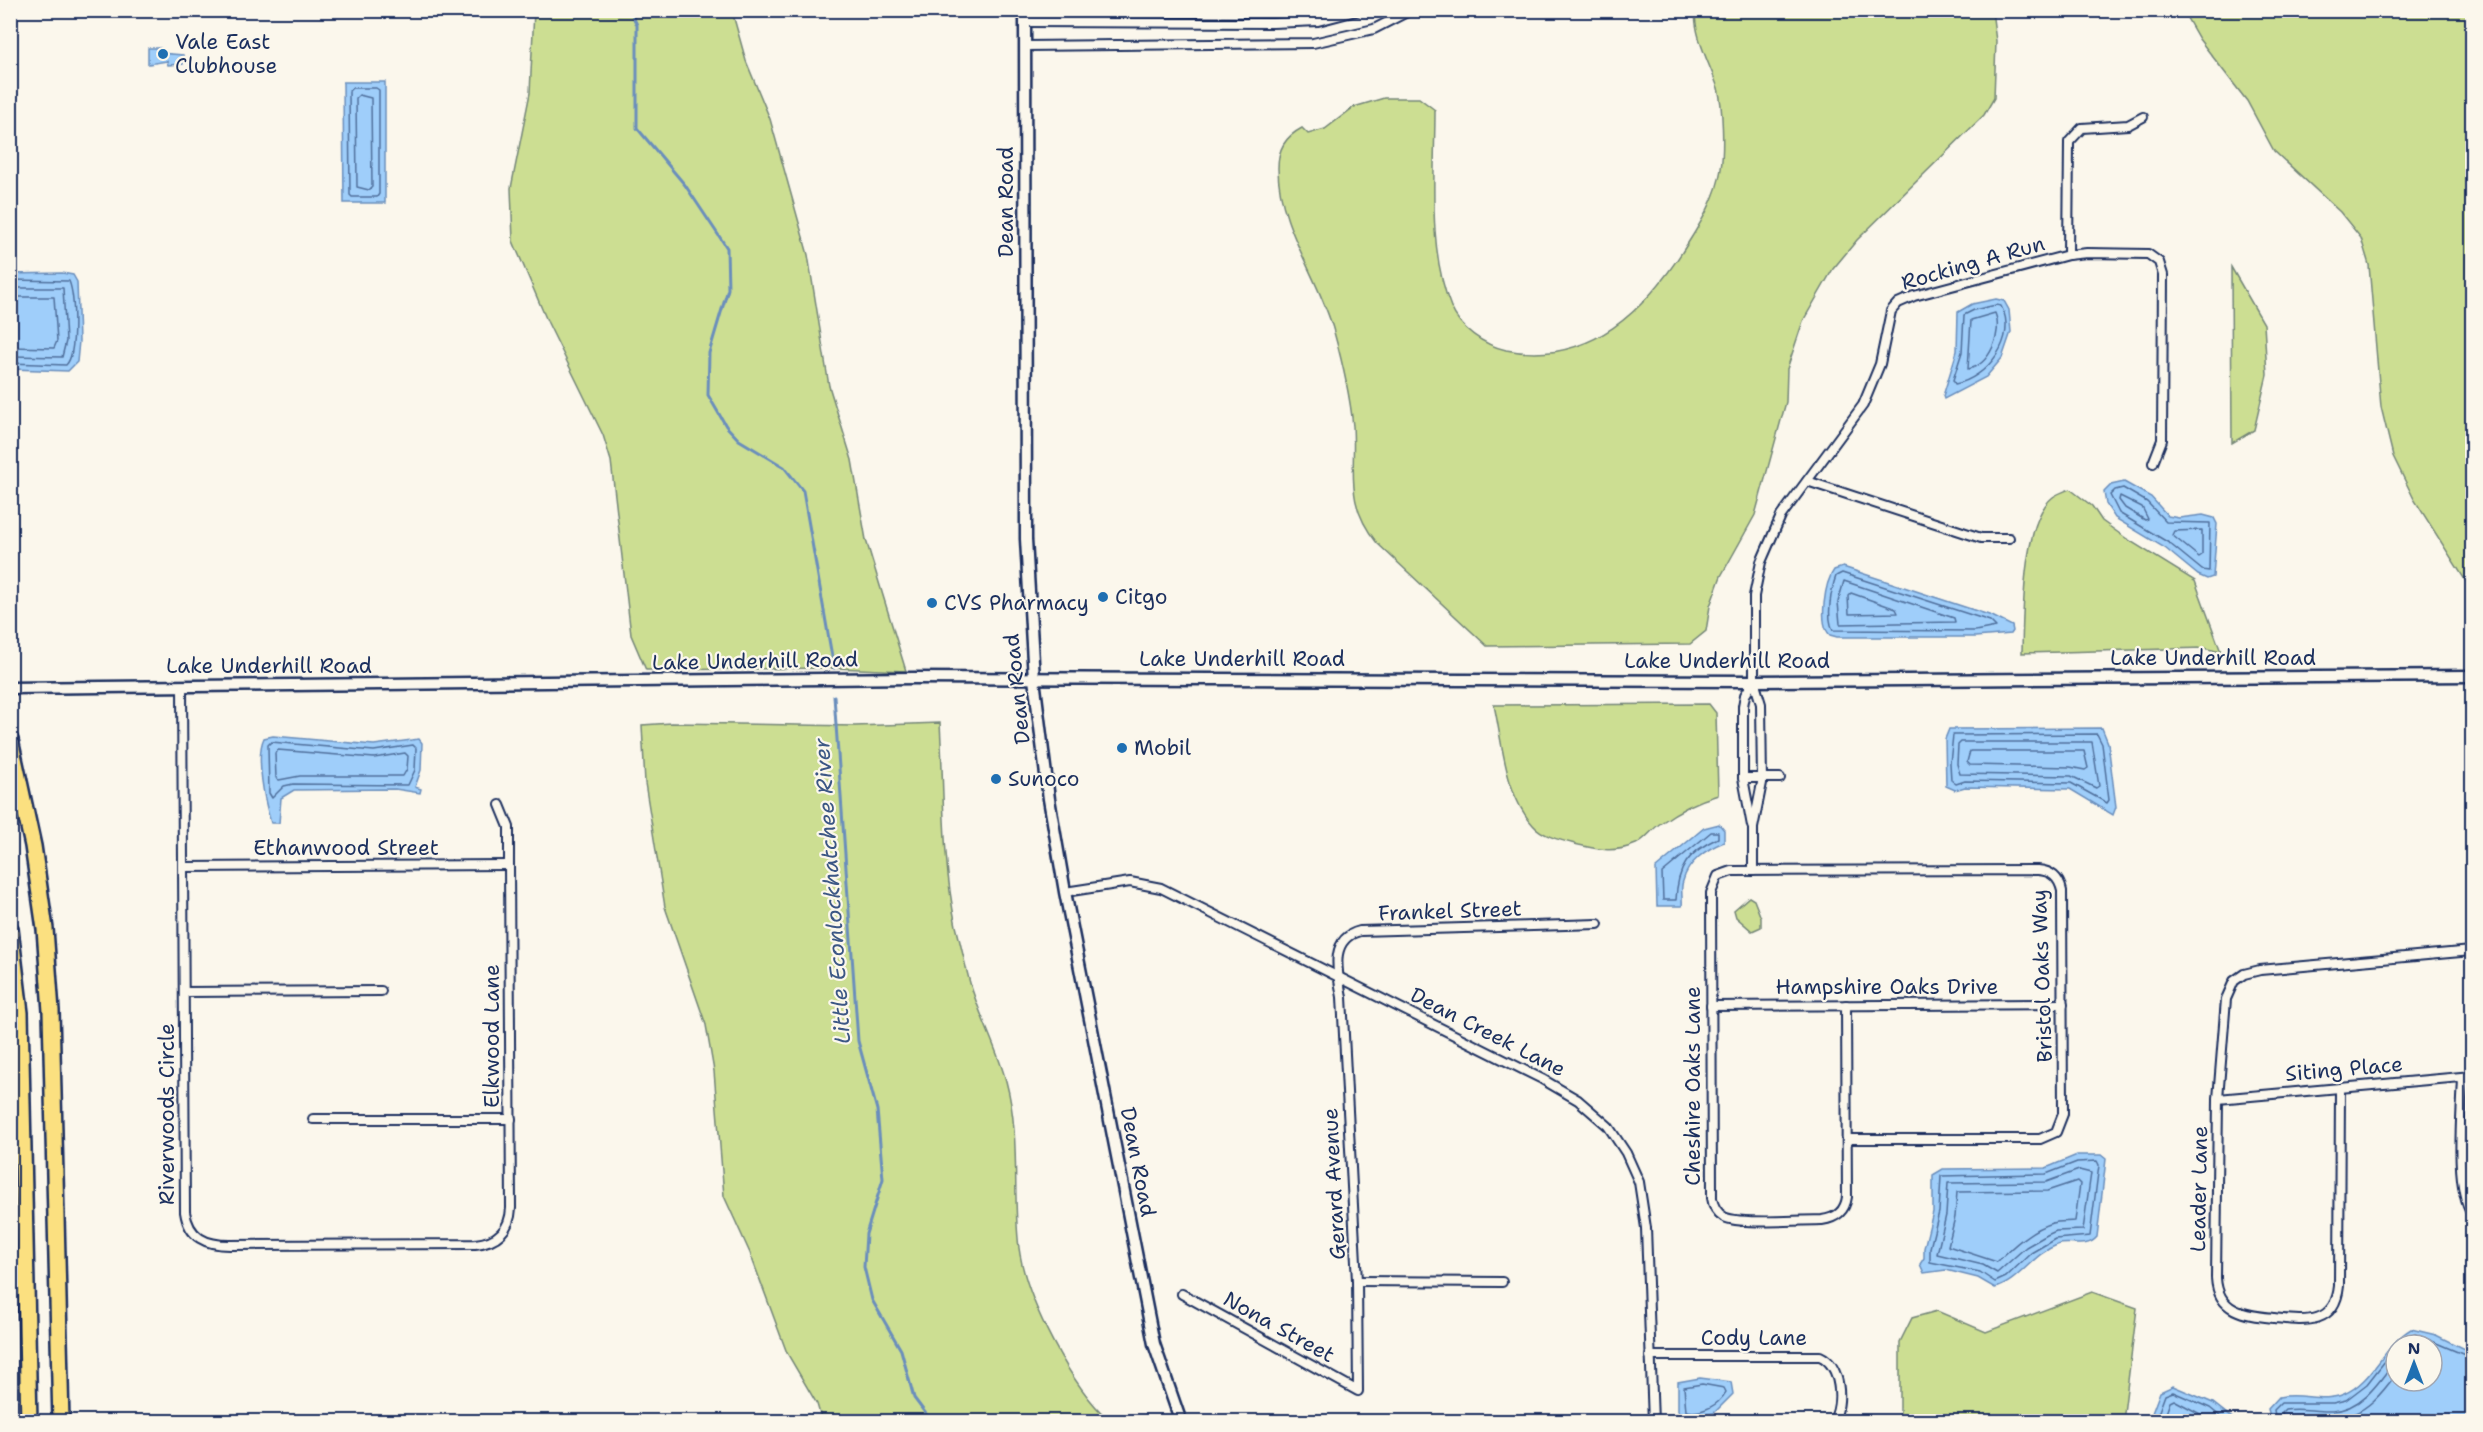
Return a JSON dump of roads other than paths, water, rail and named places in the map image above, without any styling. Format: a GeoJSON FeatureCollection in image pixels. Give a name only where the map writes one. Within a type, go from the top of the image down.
{"type":"FeatureCollection","features":[{"type":"Feature","properties":{"kind":"highway"},"geometry":{"type":"LineString","coordinates":[[10,740],[33,846],[45,929],[51,1011],[61,1422]]}},
{"type":"Feature","properties":{"kind":"highway"},"geometry":{"type":"LineString","coordinates":[[10,929],[20,1013],[29,1422]]}},
{"type":"Feature","properties":{"kind":"street"},"geometry":{"type":"LineString","coordinates":[[1025,16],[1273,23],[1318,21],[1360,10]]}},
{"type":"Feature","properties":{"kind":"street"},"geometry":{"type":"LineString","coordinates":[[1026,46],[1313,43],[1374,29],[1411,10]]}},
{"type":"Feature","properties":{"kind":"street","name":"Dean Road"},"geometry":{"type":"LineString","coordinates":[[1025,16],[1026,529],[1034,679],[1049,799],[1065,892],[1154,1344],[1181,1422]]}},
{"type":"Feature","properties":{"kind":"street"},"geometry":{"type":"LineString","coordinates":[[2068,255],[2069,142],[2082,128],[2128,125],[2144,117]]}},
{"type":"Feature","properties":{"kind":"street","name":"Rocking A Run"},"geometry":{"type":"LineString","coordinates":[[1753,871],[1753,828],[1761,778],[1761,704],[1754,681],[1754,596],[1761,562],[1775,526],[1863,405],[1880,364],[1887,320],[1898,303],[2068,255],[2144,252],[2155,257],[2162,267],[2162,440],[2153,463]]}},
{"type":"Feature","properties":{"kind":"street"},"geometry":{"type":"LineString","coordinates":[[1807,481],[1983,539],[2009,538]]}},
{"type":"Feature","properties":{"kind":"street","name":"Lake Underhill Road"},"geometry":{"type":"LineString","coordinates":[[10,688],[1034,679],[1754,681],[2472,676]]}},
{"type":"Feature","properties":{"kind":"street","name":"Rocking A Run"},"geometry":{"type":"LineString","coordinates":[[1753,828],[1743,778],[1743,702],[1754,681]]}},
{"type":"Feature","properties":{"kind":"street","name":"Riverwoods Circle"},"geometry":{"type":"LineString","coordinates":[[182,686],[185,1212],[190,1228],[201,1240],[211,1244],[230,1245],[480,1243],[503,1233],[512,1208]]}},
{"type":"Feature","properties":{"kind":"street"},"geometry":{"type":"LineString","coordinates":[[1743,778],[1780,778]]}},
{"type":"Feature","properties":{"kind":"street","name":"Elkwood Lane"},"geometry":{"type":"LineString","coordinates":[[500,805],[509,827],[512,1208]]}},
{"type":"Feature","properties":{"kind":"street","name":"Ethanwood Street"},"geometry":{"type":"LineString","coordinates":[[183,867],[509,865]]}},
{"type":"Feature","properties":{"kind":"street","name":"Bristol Oaks Way"},"geometry":{"type":"LineString","coordinates":[[1753,871],[2038,870],[2049,872],[2056,877],[2062,888],[2063,1116],[2054,1134],[2040,1139],[1847,1139]]}},
{"type":"Feature","properties":{"kind":"street","name":"Cheshire Oaks Lane"},"geometry":{"type":"LineString","coordinates":[[1753,871],[1728,871],[1718,876],[1713,883],[1712,1198],[1715,1209],[1721,1215],[1735,1220],[1822,1220],[1836,1216],[1847,1202],[1846,1005]]}},
{"type":"Feature","properties":{"kind":"street","name":"Dean Creek Lane"},"geometry":{"type":"LineString","coordinates":[[1065,892],[1130,882],[1153,885],[1338,976],[1560,1089],[1586,1105],[1608,1126],[1631,1163],[1643,1200],[1653,1422]]}},
{"type":"Feature","properties":{"kind":"street","name":"Frankel Street"},"geometry":{"type":"LineString","coordinates":[[1338,976],[1338,952],[1347,938],[1360,931],[1598,924]]}},
{"type":"Feature","properties":{"kind":"street","name":"Leader Lane"},"geometry":{"type":"LineString","coordinates":[[2340,1088],[2338,1291],[2328,1312],[2306,1321],[2240,1314],[2229,1308],[2220,1297],[2216,1278],[2218,1099],[2226,996],[2232,984],[2241,975],[2260,970],[2472,951]]}},
{"type":"Feature","properties":{"kind":"street","name":"Gerard Avenue"},"geometry":{"type":"LineString","coordinates":[[1338,976],[1342,997],[1357,1281],[1358,1391]]}},
{"type":"Feature","properties":{"kind":"street"},"geometry":{"type":"LineString","coordinates":[[184,992],[381,991]]}},
{"type":"Feature","properties":{"kind":"street","name":"Hampshire Oaks Drive"},"geometry":{"type":"LineString","coordinates":[[1711,1006],[2063,1004]]}},
{"type":"Feature","properties":{"kind":"street","name":"Siting Place"},"geometry":{"type":"LineString","coordinates":[[2218,1099],[2472,1076]]}},
{"type":"Feature","properties":{"kind":"street"},"geometry":{"type":"LineString","coordinates":[[2463,1077],[2462,1185],[2464,1198],[2472,1214]]}},
{"type":"Feature","properties":{"kind":"street"},"geometry":{"type":"LineString","coordinates":[[313,1119],[511,1119]]}},
{"type":"Feature","properties":{"kind":"street"},"geometry":{"type":"LineString","coordinates":[[1357,1281],[1502,1282]]}},
{"type":"Feature","properties":{"kind":"street","name":"Nona Street"},"geometry":{"type":"LineString","coordinates":[[1182,1294],[1358,1391]]}},
{"type":"Feature","properties":{"kind":"street","name":"Cody Lane"},"geometry":{"type":"LineString","coordinates":[[1650,1356],[1820,1356],[1831,1363],[1837,1373],[1838,1409],[1833,1422]]}},
{"type":"Feature","properties":{"kind":"water"},"geometry":{"type":"Polygon","coordinates":[[[148,48],[160,48],[160,53],[183,55],[183,64],[168,65],[167,61],[148,64],[148,48]]]}},
{"type":"Feature","properties":{"kind":"water"},"geometry":{"type":"Polygon","coordinates":[[[343,82],[385,82],[385,203],[344,203],[343,82]]]}},
{"type":"Feature","properties":{"kind":"water"},"geometry":{"type":"Polygon","coordinates":[[[62,273],[73,275],[77,282],[79,341],[77,362],[68,371],[11,369],[11,274],[62,273]]]}},
{"type":"Feature","properties":{"kind":"water"},"geometry":{"type":"Polygon","coordinates":[[[1996,299],[2004,301],[2009,310],[2011,332],[2002,358],[1986,377],[1944,399],[1957,351],[1958,312],[1972,304],[1996,299]]]}},
{"type":"Feature","properties":{"kind":"water"},"geometry":{"type":"Polygon","coordinates":[[[2124,482],[2151,497],[2168,516],[2179,518],[2203,515],[2214,518],[2217,524],[2213,577],[2207,579],[2198,575],[2165,548],[2115,518],[2106,504],[2104,492],[2111,485],[2124,482]]]}},
{"type":"Feature","properties":{"kind":"water"},"geometry":{"type":"Polygon","coordinates":[[[1843,567],[1992,616],[2012,626],[2013,631],[2011,634],[1975,637],[1837,637],[1830,635],[1824,622],[1824,603],[1834,570],[1843,567]]]}},
{"type":"Feature","properties":{"kind":"water"},"geometry":{"type":"Polygon","coordinates":[[[2102,728],[2108,743],[2116,807],[2113,815],[2070,789],[1965,787],[1955,790],[1946,786],[1945,739],[1949,729],[2102,728]]]}},
{"type":"Feature","properties":{"kind":"water"},"geometry":{"type":"Polygon","coordinates":[[[273,736],[374,745],[419,739],[422,743],[421,770],[415,787],[421,789],[420,793],[395,789],[294,790],[281,798],[279,823],[271,823],[264,793],[260,756],[264,738],[273,736]]]}},
{"type":"Feature","properties":{"kind":"water"},"geometry":{"type":"Polygon","coordinates":[[[1719,824],[1724,830],[1724,842],[1704,852],[1685,874],[1682,884],[1682,906],[1657,906],[1656,868],[1704,828],[1719,824]]]}},
{"type":"Feature","properties":{"kind":"water"},"geometry":{"type":"Polygon","coordinates":[[[2077,1155],[2101,1155],[2106,1159],[2097,1237],[2093,1241],[2083,1244],[2062,1244],[2048,1249],[2011,1280],[1995,1288],[1978,1278],[1946,1270],[1924,1273],[1920,1264],[1924,1258],[1924,1248],[1933,1212],[1933,1175],[1943,1169],[2046,1168],[2077,1155]]]}},
{"type":"Feature","properties":{"kind":"water"},"geometry":{"type":"Polygon","coordinates":[[[2411,1329],[2428,1333],[2406,1333],[2411,1329]]]}},
{"type":"Feature","properties":{"kind":"water"},"geometry":{"type":"Polygon","coordinates":[[[2444,1339],[2472,1353],[2472,1421],[2271,1421],[2268,1409],[2279,1397],[2336,1397],[2354,1388],[2384,1355],[2384,1393],[2444,1393],[2444,1339]]]}},
{"type":"Feature","properties":{"kind":"water"},"geometry":{"type":"Polygon","coordinates":[[[1700,1378],[1731,1382],[1733,1394],[1714,1413],[1687,1418],[1678,1411],[1678,1382],[1700,1378]]]}},
{"type":"Feature","properties":{"kind":"water"},"geometry":{"type":"Polygon","coordinates":[[[2173,1386],[2213,1403],[2236,1421],[2149,1421],[2160,1392],[2173,1386]]]}},
{"type":"Feature","properties":{"kind":"waterway","name":"Little Econlockhatchee River"},"geometry":{"type":"LineString","coordinates":[[630,10],[637,25],[637,128],[685,185],[727,248],[728,289],[709,353],[708,395],[726,426],[739,440],[784,467],[803,491],[834,668]]}},
{"type":"Feature","properties":{"kind":"waterway","name":"Little Econlockhatchee River"},"geometry":{"type":"LineString","coordinates":[[834,696],[858,1041],[877,1110],[883,1179],[866,1234],[864,1267],[872,1300],[901,1350],[914,1398],[932,1422]]}},
{"type":"Feature","properties":{"kind":"place","name":"Vale East Clubhouse"},"geometry":{"type":"Point","coordinates":[163,54]}},
{"type":"Feature","properties":{"kind":"place","name":"Citgo"},"geometry":{"type":"Point","coordinates":[1103,597]}},
{"type":"Feature","properties":{"kind":"place","name":"CVS Pharmacy"},"geometry":{"type":"Point","coordinates":[932,603]}},
{"type":"Feature","properties":{"kind":"place","name":"Mobil"},"geometry":{"type":"Point","coordinates":[1122,748]}},
{"type":"Feature","properties":{"kind":"place","name":"Sunoco"},"geometry":{"type":"Point","coordinates":[996,779]}}]}
